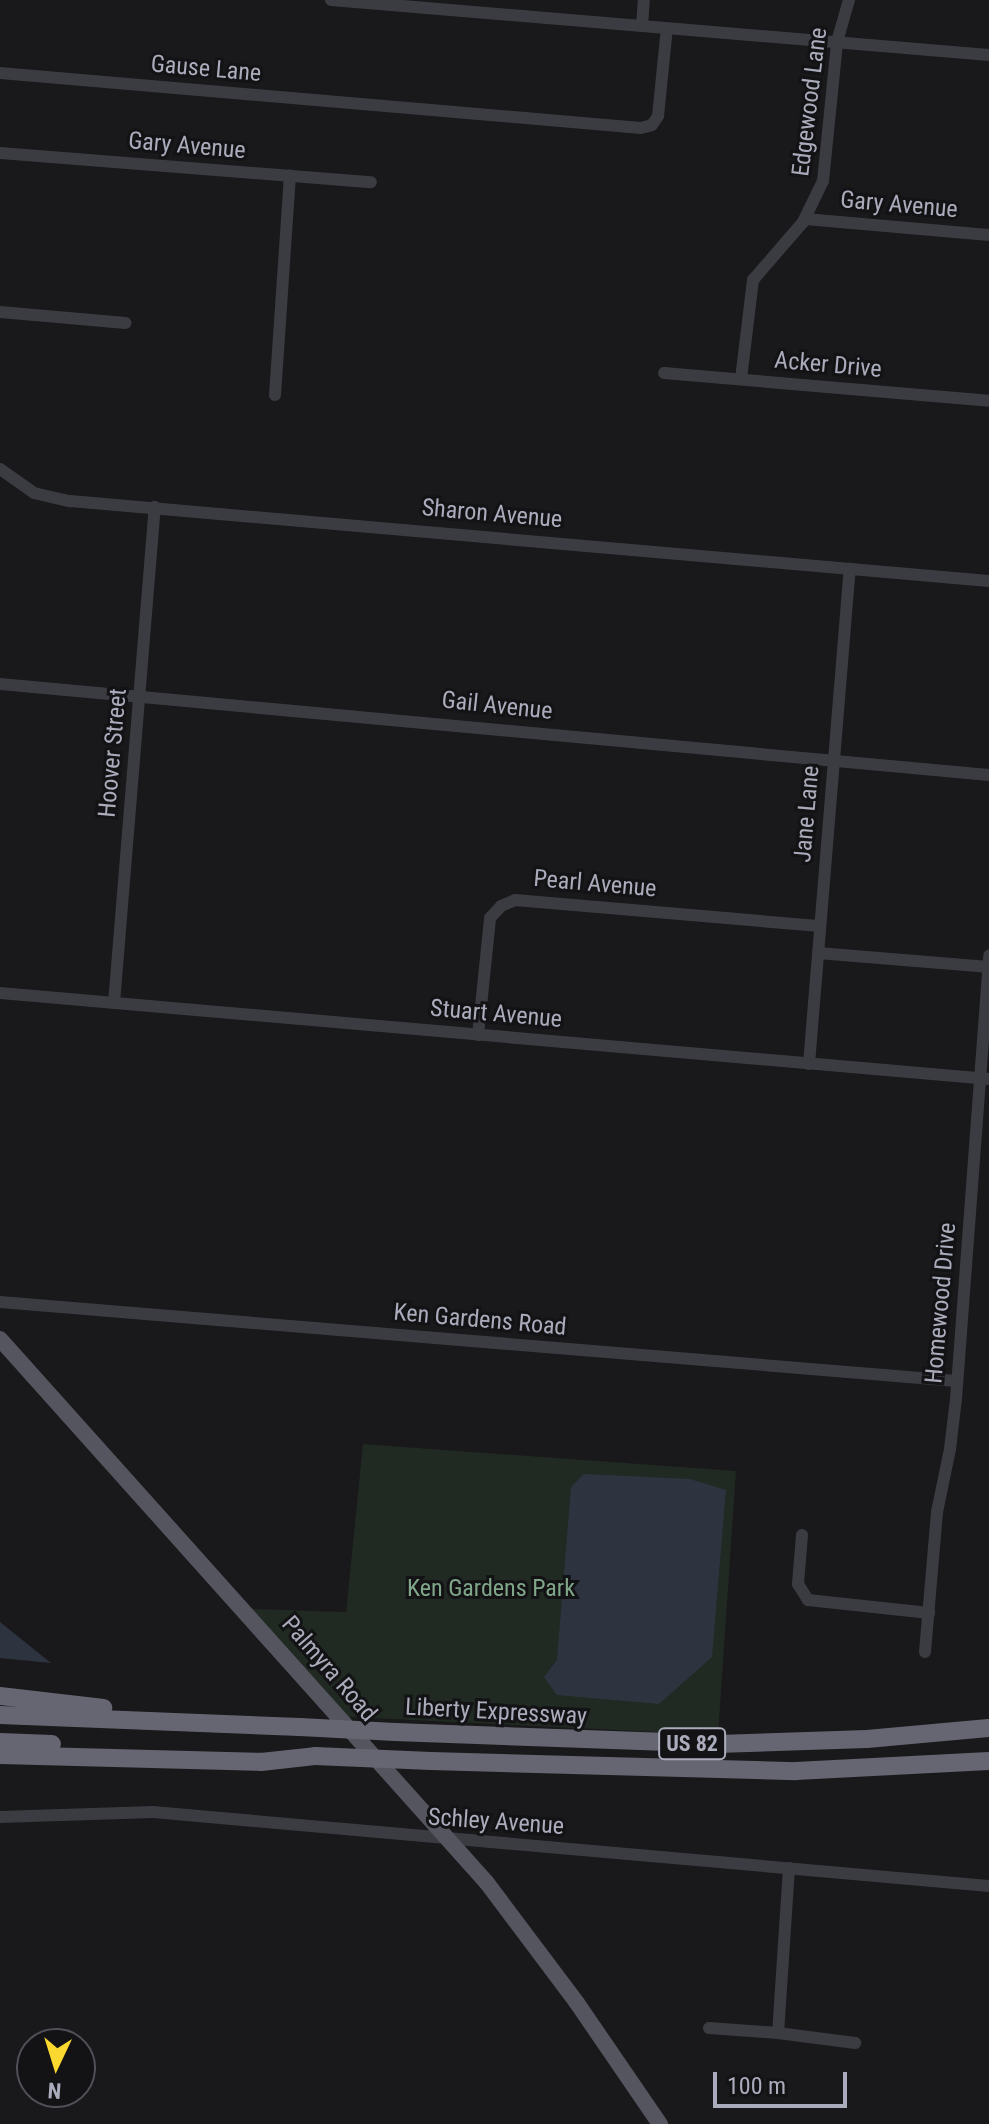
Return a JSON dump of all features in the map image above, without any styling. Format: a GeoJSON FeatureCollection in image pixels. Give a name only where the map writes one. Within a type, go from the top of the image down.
{"type":"FeatureCollection","features":[{"type":"Feature","properties":{"kind":"highway"},"geometry":{"type":"LineString","coordinates":[[0,1696],[69,1711]]}},
{"type":"Feature","properties":{"kind":"highway"},"geometry":{"type":"LineString","coordinates":[[0,1715],[69,1711]]}},
{"type":"Feature","properties":{"kind":"highway","name":"Liberty Expressway"},"geometry":{"type":"LineString","coordinates":[[69,1711],[395,1732],[717,1744],[867,1739],[989,1728]]}},
{"type":"Feature","properties":{"kind":"highway"},"geometry":{"type":"LineString","coordinates":[[0,1742],[77,1751]]}},
{"type":"Feature","properties":{"kind":"highway"},"geometry":{"type":"LineString","coordinates":[[0,1755],[77,1751]]}},
{"type":"Feature","properties":{"kind":"highway","name":"Liberty Expressway"},"geometry":{"type":"LineString","coordinates":[[77,1751],[780,1771],[989,1761]]}},
{"type":"Feature","properties":{"kind":"main road","name":"Palmyra Road"},"geometry":{"type":"LineString","coordinates":[[0,1339],[487,1883],[577,2003],[660,2124]]}},
{"type":"Feature","properties":{"kind":"street"},"geometry":{"type":"LineString","coordinates":[[331,0],[989,55]]}},
{"type":"Feature","properties":{"kind":"street"},"geometry":{"type":"LineString","coordinates":[[642,26],[644,0]]}},
{"type":"Feature","properties":{"kind":"street","name":"Edgewood Lane"},"geometry":{"type":"LineString","coordinates":[[741,379],[753,280],[805,219],[823,181],[837,42],[849,0]]}},
{"type":"Feature","properties":{"kind":"street","name":"Gause Lane"},"geometry":{"type":"LineString","coordinates":[[0,73],[641,128],[652,125],[658,116],[667,28]]}},
{"type":"Feature","properties":{"kind":"street","name":"Gary Avenue"},"geometry":{"type":"LineString","coordinates":[[0,153],[371,182]]}},
{"type":"Feature","properties":{"kind":"street"},"geometry":{"type":"LineString","coordinates":[[275,395],[290,176]]}},
{"type":"Feature","properties":{"kind":"street","name":"Gary Avenue"},"geometry":{"type":"LineString","coordinates":[[805,219],[989,235]]}},
{"type":"Feature","properties":{"kind":"street"},"geometry":{"type":"LineString","coordinates":[[0,312],[126,323]]}},
{"type":"Feature","properties":{"kind":"street","name":"Acker Drive"},"geometry":{"type":"LineString","coordinates":[[664,373],[989,401]]}},
{"type":"Feature","properties":{"kind":"street","name":"Sharon Avenue"},"geometry":{"type":"LineString","coordinates":[[0,469],[22,487],[44,496],[989,581]]}},
{"type":"Feature","properties":{"kind":"street","name":"Hoover Street"},"geometry":{"type":"LineString","coordinates":[[114,1003],[155,507]]}},
{"type":"Feature","properties":{"kind":"street","name":"Jane Lane"},"geometry":{"type":"LineString","coordinates":[[809,1064],[850,569]]}},
{"type":"Feature","properties":{"kind":"street","name":"Gail Avenue"},"geometry":{"type":"LineString","coordinates":[[0,684],[442,722],[989,775]]}},
{"type":"Feature","properties":{"kind":"street","name":"Pearl Avenue"},"geometry":{"type":"LineString","coordinates":[[478,1035],[490,918],[501,906],[515,900],[820,926]]}},
{"type":"Feature","properties":{"kind":"street"},"geometry":{"type":"LineString","coordinates":[[818,953],[989,963]]}},
{"type":"Feature","properties":{"kind":"street","name":"Homewood Drive"},"geometry":{"type":"LineString","coordinates":[[925,1652],[937,1512],[950,1449],[957,1381],[984,1079],[989,963]]}},
{"type":"Feature","properties":{"kind":"street","name":"Stuart Avenue"},"geometry":{"type":"LineString","coordinates":[[0,993],[984,1079]]}},
{"type":"Feature","properties":{"kind":"street","name":"Ken Gardens Road"},"geometry":{"type":"LineString","coordinates":[[0,1302],[957,1381]]}},
{"type":"Feature","properties":{"kind":"street"},"geometry":{"type":"LineString","coordinates":[[802,1535],[798,1584],[808,1600],[929,1613]]}},
{"type":"Feature","properties":{"kind":"street","name":"Schley Avenue"},"geometry":{"type":"LineString","coordinates":[[0,1817],[153,1812],[989,1886]]}},
{"type":"Feature","properties":{"kind":"street"},"geometry":{"type":"LineString","coordinates":[[778,2033],[789,1868]]}},
{"type":"Feature","properties":{"kind":"street"},"geometry":{"type":"LineString","coordinates":[[709,2028],[855,2043]]}},
{"type":"Feature","properties":{"kind":"green space","name":"Ken Gardens Park"},"geometry":{"type":"Polygon","coordinates":[[[363,1444],[736,1471],[718,1735],[349,1717],[252,1609],[346,1612],[363,1444]]]}},
{"type":"Feature","properties":{"kind":"shaded area"},"geometry":{"type":"Polygon","coordinates":[[[584,1474],[690,1479],[726,1490],[712,1657],[659,1704],[557,1695],[544,1677],[557,1660],[571,1487],[584,1474]]]}},
{"type":"Feature","properties":{"kind":"shaded area"},"geometry":{"type":"Polygon","coordinates":[[[0,1622],[51,1663],[0,1658],[0,1622]]]}}]}
